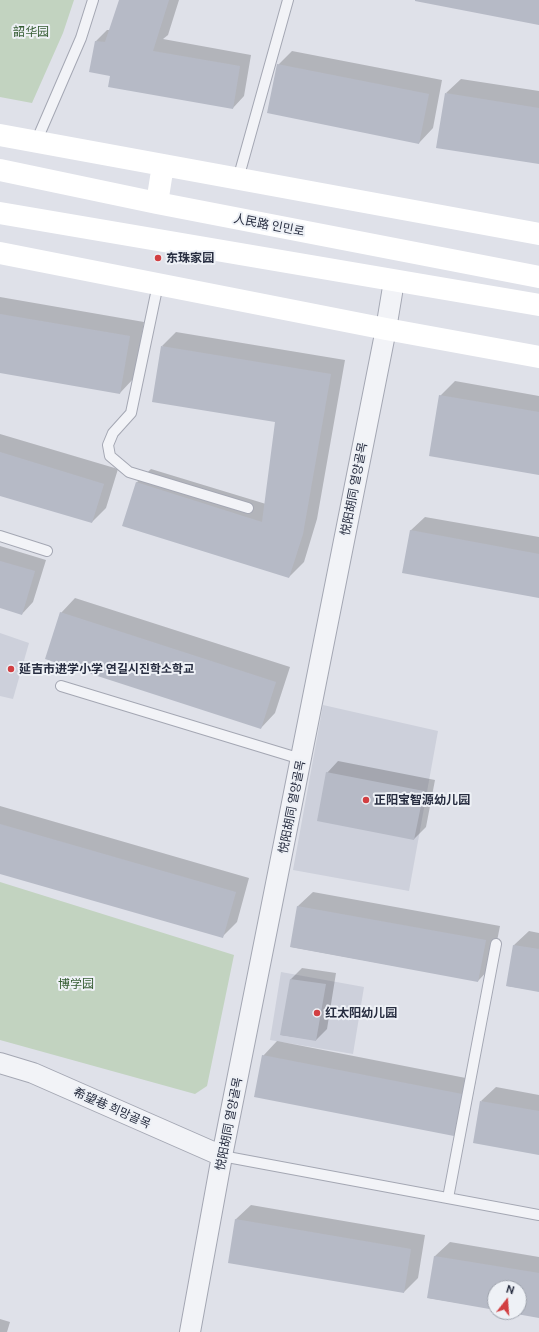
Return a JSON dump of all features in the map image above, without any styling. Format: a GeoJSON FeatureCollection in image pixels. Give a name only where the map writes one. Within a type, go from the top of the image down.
{"type":"FeatureCollection","features":[{"type":"Feature","properties":{"kind":"main road"},"geometry":{"type":"LineString","coordinates":[[0,135],[539,234]]}},
{"type":"Feature","properties":{"kind":"main road"},"geometry":{"type":"LineString","coordinates":[[157,203],[163,165]]}},
{"type":"Feature","properties":{"kind":"main road","name":"人民路 인민로"},"geometry":{"type":"LineString","coordinates":[[0,170],[157,203],[539,277]]}},
{"type":"Feature","properties":{"kind":"main road"},"geometry":{"type":"LineString","coordinates":[[0,213],[539,305]]}},
{"type":"Feature","properties":{"kind":"main road"},"geometry":{"type":"LineString","coordinates":[[0,253],[386,329],[539,357]]}},
{"type":"Feature","properties":{"kind":"street","name":"悦阳胡同 열양골목"},"geometry":{"type":"LineString","coordinates":[[190,1332],[222,1156],[386,329],[394,281]]}},
{"type":"Feature","properties":{"kind":"street","name":"希望巷 희망골목"},"geometry":{"type":"LineString","coordinates":[[0,1063],[33,1073],[222,1156]]}},
{"type":"Feature","properties":{"kind":"lane"},"geometry":{"type":"LineString","coordinates":[[36,142],[81,38],[93,0]]}},
{"type":"Feature","properties":{"kind":"lane"},"geometry":{"type":"LineString","coordinates":[[238,179],[288,0]]}},
{"type":"Feature","properties":{"kind":"lane"},"geometry":{"type":"LineString","coordinates":[[158,284],[131,413],[112,433],[108,445],[110,456],[129,472],[248,508]]}},
{"type":"Feature","properties":{"kind":"lane"},"geometry":{"type":"LineString","coordinates":[[0,536],[47,551]]}},
{"type":"Feature","properties":{"kind":"lane"},"geometry":{"type":"LineString","coordinates":[[61,686],[301,759]]}},
{"type":"Feature","properties":{"kind":"lane"},"geometry":{"type":"LineString","coordinates":[[448,1198],[496,944]]}},
{"type":"Feature","properties":{"kind":"lane"},"geometry":{"type":"LineString","coordinates":[[222,1156],[539,1214]]}},
{"type":"Feature","properties":{"kind":"shaded area","name":"延吉市进学小学 연길시진학소학교"},"geometry":{"type":"Polygon","coordinates":[[[0,633],[29,643],[13,699],[0,696],[0,633]]]}},
{"type":"Feature","properties":{"kind":"shaded area","name":"正阳宝智源幼儿园"},"geometry":{"type":"Polygon","coordinates":[[[323,705],[438,731],[409,891],[293,870],[323,705]]]}},
{"type":"Feature","properties":{"kind":"shaded area","name":"红太阳幼儿园"},"geometry":{"type":"Polygon","coordinates":[[[281,972],[364,987],[353,1054],[270,1040],[281,972]]]}},
{"type":"Feature","properties":{"kind":"green space","name":"韶华园"},"geometry":{"type":"Polygon","coordinates":[[[0,0],[74,0],[63,33],[32,103],[0,97],[0,0]]]}},
{"type":"Feature","properties":{"kind":"green space","name":"博学园"},"geometry":{"type":"Polygon","coordinates":[[[0,882],[234,955],[207,1086],[195,1094],[0,1040],[0,882]]]}},
{"type":"Feature","properties":{"kind":"building"},"geometry":{"type":"Polygon","coordinates":[[[119,0],[169,0],[153,51],[240,66],[233,109],[108,87],[110,76],[89,72],[95,41],[105,42],[119,0]]]}},
{"type":"Feature","properties":{"kind":"building"},"geometry":{"type":"Polygon","coordinates":[[[539,0],[539,25],[415,1],[539,0]]]}},
{"type":"Feature","properties":{"kind":"building"},"geometry":{"type":"Polygon","coordinates":[[[277,64],[429,94],[419,144],[267,113],[277,64]]]}},
{"type":"Feature","properties":{"kind":"building"},"geometry":{"type":"Polygon","coordinates":[[[445,93],[539,108],[539,164],[436,148],[445,93]]]}},
{"type":"Feature","properties":{"kind":"building"},"geometry":{"type":"Polygon","coordinates":[[[0,314],[130,336],[120,394],[0,373],[0,314]]]}},
{"type":"Feature","properties":{"kind":"building"},"geometry":{"type":"Polygon","coordinates":[[[161,346],[331,374],[303,534],[289,578],[122,526],[136,482],[262,522],[275,422],[152,402],[161,346]]]}},
{"type":"Feature","properties":{"kind":"building"},"geometry":{"type":"Polygon","coordinates":[[[439,395],[539,412],[539,475],[429,456],[439,395]]]}},
{"type":"Feature","properties":{"kind":"building"},"geometry":{"type":"Polygon","coordinates":[[[0,452],[104,484],[92,523],[0,496],[0,452]]]}},
{"type":"Feature","properties":{"kind":"building"},"geometry":{"type":"Polygon","coordinates":[[[410,530],[539,554],[539,598],[402,573],[410,530]]]}},
{"type":"Feature","properties":{"kind":"building"},"geometry":{"type":"Polygon","coordinates":[[[0,561],[35,571],[22,615],[0,608],[0,561]]]}},
{"type":"Feature","properties":{"kind":"building"},"geometry":{"type":"Polygon","coordinates":[[[60,612],[276,682],[261,729],[45,659],[60,612]]]}},
{"type":"Feature","properties":{"kind":"building"},"geometry":{"type":"Polygon","coordinates":[[[326,772],[424,791],[414,840],[317,821],[326,772]]]}},
{"type":"Feature","properties":{"kind":"building"},"geometry":{"type":"Polygon","coordinates":[[[0,824],[236,892],[223,938],[0,874],[0,824]]]}},
{"type":"Feature","properties":{"kind":"building"},"geometry":{"type":"Polygon","coordinates":[[[297,906],[486,940],[478,982],[290,947],[297,906]]]}},
{"type":"Feature","properties":{"kind":"building"},"geometry":{"type":"Polygon","coordinates":[[[513,945],[539,949],[539,992],[506,986],[513,945]]]}},
{"type":"Feature","properties":{"kind":"building"},"geometry":{"type":"Polygon","coordinates":[[[290,979],[326,984],[316,1041],[280,1035],[290,979]]]}},
{"type":"Feature","properties":{"kind":"building"},"geometry":{"type":"Polygon","coordinates":[[[262,1055],[462,1094],[454,1136],[254,1097],[262,1055]]]}},
{"type":"Feature","properties":{"kind":"building"},"geometry":{"type":"Polygon","coordinates":[[[480,1101],[539,1111],[539,1155],[473,1143],[480,1101]]]}},
{"type":"Feature","properties":{"kind":"building"},"geometry":{"type":"Polygon","coordinates":[[[235,1219],[411,1249],[404,1293],[228,1263],[235,1219]]]}},
{"type":"Feature","properties":{"kind":"building"},"geometry":{"type":"Polygon","coordinates":[[[434,1256],[539,1273],[539,1318],[527,1316],[527,1280],[487,1280],[487,1309],[427,1298],[434,1256]]]}},
{"type":"Feature","properties":{"kind":"place","name":"东珠家园"},"geometry":{"type":"Point","coordinates":[158,258]}},
{"type":"Feature","properties":{"kind":"place","name":"延吉市进学小学 연길시진학소학교"},"geometry":{"type":"Point","coordinates":[11,669]}},
{"type":"Feature","properties":{"kind":"place","name":"正阳宝智源幼儿园"},"geometry":{"type":"Point","coordinates":[366,800]}},
{"type":"Feature","properties":{"kind":"place","name":"红太阳幼儿园"},"geometry":{"type":"Point","coordinates":[317,1013]}}]}
